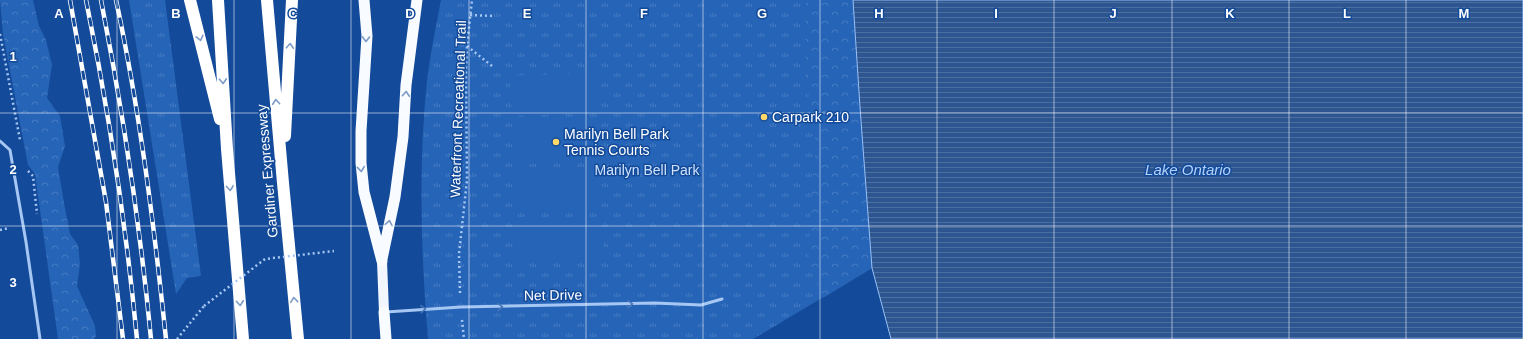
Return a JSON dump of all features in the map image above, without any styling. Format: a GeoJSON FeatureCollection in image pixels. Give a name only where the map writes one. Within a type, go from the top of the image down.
{"type":"FeatureCollection","features":[{"type":"Feature","properties":{"kind":"highway"},"geometry":{"type":"LineString","coordinates":[[190,0],[227,149]]}},
{"type":"Feature","properties":{"kind":"highway"},"geometry":{"type":"LineString","coordinates":[[218,0],[227,149],[243,339]]}},
{"type":"Feature","properties":{"kind":"highway","name":"Gardiner Expressway"},"geometry":{"type":"LineString","coordinates":[[268,0],[298,339]]}},
{"type":"Feature","properties":{"kind":"highway"},"geometry":{"type":"LineString","coordinates":[[283,183],[292,0]]}},
{"type":"Feature","properties":{"kind":"highway"},"geometry":{"type":"LineString","coordinates":[[364,0],[367,36],[361,131],[361,163],[364,192],[382,261]]}},
{"type":"Feature","properties":{"kind":"highway"},"geometry":{"type":"LineString","coordinates":[[382,261],[395,197],[403,138],[406,85],[417,0]]}},
{"type":"Feature","properties":{"kind":"highway"},"geometry":{"type":"LineString","coordinates":[[384,312],[386,339]]}},
{"type":"Feature","properties":{"kind":"main road"},"geometry":{"type":"LineString","coordinates":[[382,261],[384,312]]}},
{"type":"Feature","properties":{"kind":"lane"},"geometry":{"type":"LineString","coordinates":[[0,141],[10,150],[26,242],[40,339]]}},
{"type":"Feature","properties":{"kind":"lane","name":"Net Drive"},"geometry":{"type":"LineString","coordinates":[[384,312],[461,307],[654,303],[701,305],[722,299]]}},
{"type":"Feature","properties":{"kind":"path","name":"Waterfront Recreational Trail"},"geometry":{"type":"LineString","coordinates":[[464,339],[459,254],[467,180],[466,71],[472,0]]}},
{"type":"Feature","properties":{"kind":"path"},"geometry":{"type":"LineString","coordinates":[[470,16],[494,16]]}},
{"type":"Feature","properties":{"kind":"path"},"geometry":{"type":"LineString","coordinates":[[467,46],[492,66]]}},
{"type":"Feature","properties":{"kind":"path"},"geometry":{"type":"LineString","coordinates":[[177,339],[204,306],[265,258],[334,251]]}},
{"type":"Feature","properties":{"kind":"green space"},"geometry":{"type":"Polygon","coordinates":[[[0,0],[33,0],[39,26],[46,40],[52,65],[47,98],[60,116],[65,146],[58,167],[70,234],[78,245],[80,264],[77,286],[95,326],[96,336],[94,339],[58,339],[35,174],[28,165],[3,34],[0,0]]]}},
{"type":"Feature","properties":{"kind":"green space"},"geometry":{"type":"Polygon","coordinates":[[[129,0],[165,0],[201,276],[187,278],[176,294],[129,0]]]}},
{"type":"Feature","properties":{"kind":"green space","name":"Marilyn Bell Park"},"geometry":{"type":"Polygon","coordinates":[[[441,0],[853,0],[872,268],[753,339],[428,339],[422,242],[422,146],[428,71],[441,0]]]}},
{"type":"Feature","properties":{"kind":"green space"},"geometry":{"type":"Polygon","coordinates":[[[806,0],[853,0],[872,268],[823,298],[808,261],[816,145],[809,103],[805,53],[806,0]]]}},
{"type":"Feature","properties":{"kind":"green space","name":"Marilyn Bell Park Tennis Courts"},"geometry":{"type":"Polygon","coordinates":[[[598,73],[599,112],[512,116],[510,76],[598,73]]]}},
{"type":"Feature","properties":{"kind":"green space","name":"Marilyn Bell Park Tennis Courts"},"geometry":{"type":"Polygon","coordinates":[[[600,121],[601,161],[513,164],[512,124],[600,121]]]}},
{"type":"Feature","properties":{"kind":"green space","name":"Marilyn Bell Park Tennis Courts"},"geometry":{"type":"Polygon","coordinates":[[[600,169],[601,209],[514,212],[512,172],[600,169]]]}},
{"type":"Feature","properties":{"kind":"green space"},"geometry":{"type":"Polygon","coordinates":[[[602,218],[604,258],[516,261],[514,221],[602,218]]]}},
{"type":"Feature","properties":{"kind":"water","name":"Lake Ontario"},"geometry":{"type":"Polygon","coordinates":[[[853,0],[1523,0],[1523,339],[891,339],[872,268],[853,0]]]}},
{"type":"Feature","properties":{"kind":"railway"},"geometry":{"type":"LineString","coordinates":[[70,0],[106,202],[123,339]]}},
{"type":"Feature","properties":{"kind":"railway"},"geometry":{"type":"LineString","coordinates":[[86,0],[116,169],[128,254],[137,339]]}},
{"type":"Feature","properties":{"kind":"railway"},"geometry":{"type":"LineString","coordinates":[[101,0],[117,84],[130,169],[142,254],[151,339]]}},
{"type":"Feature","properties":{"kind":"railway"},"geometry":{"type":"LineString","coordinates":[[116,0],[125,42],[146,169],[166,339]]}},
{"type":"Feature","properties":{"kind":"place","name":"Carpark 210"},"geometry":{"type":"Point","coordinates":[764,117]}},
{"type":"Feature","properties":{"kind":"place","name":"Marilyn Bell Park Tennis Courts"},"geometry":{"type":"Point","coordinates":[556,142]}}]}
